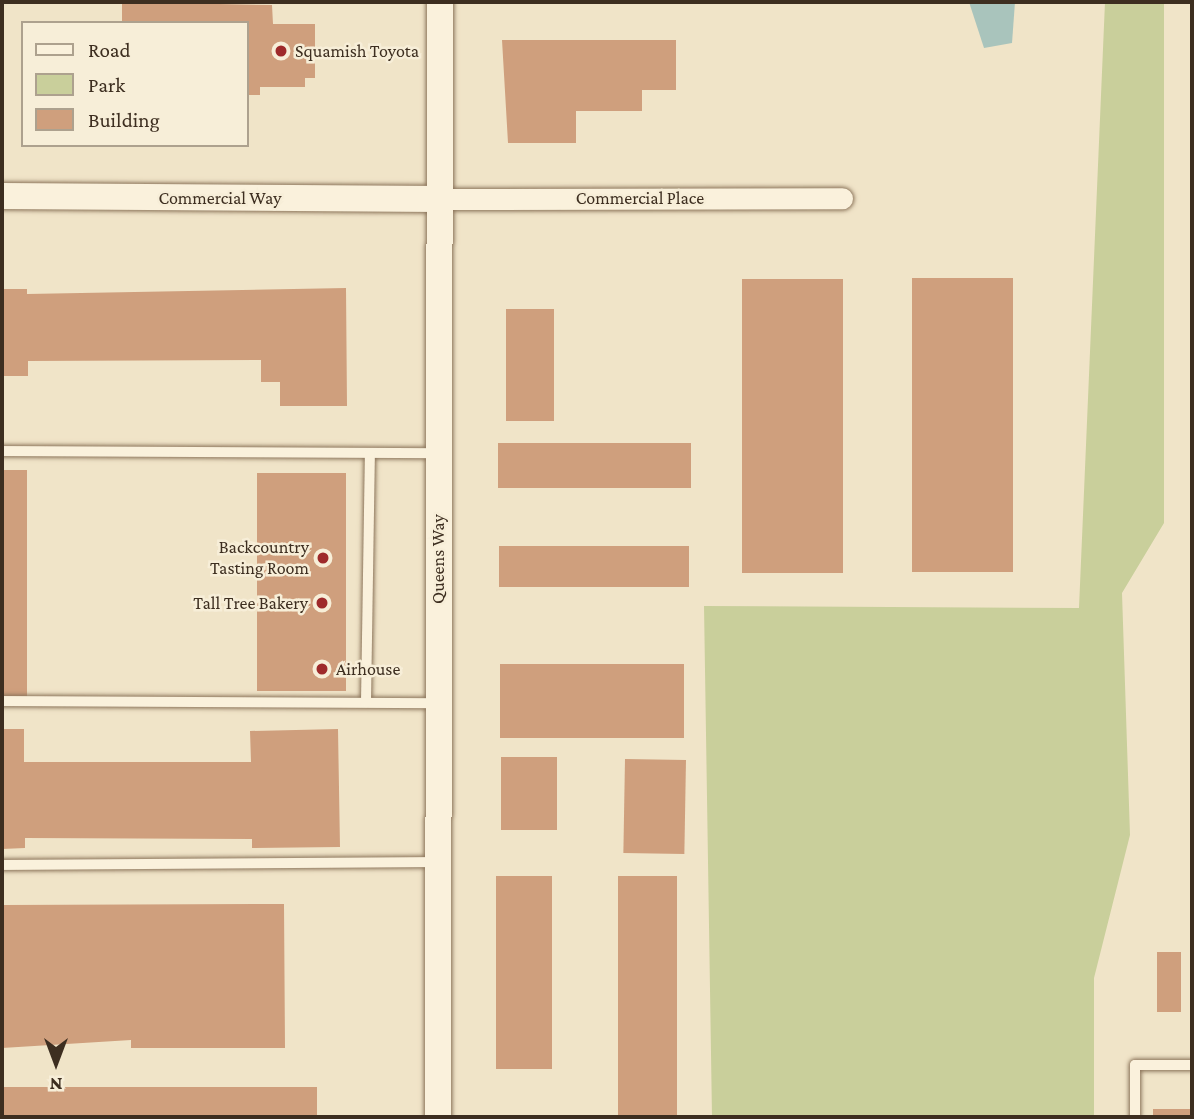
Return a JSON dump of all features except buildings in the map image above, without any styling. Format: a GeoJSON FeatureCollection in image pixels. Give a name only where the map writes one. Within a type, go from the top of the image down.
{"type":"FeatureCollection","features":[{"type":"Feature","properties":{"kind":"street","name":"Queens Way"},"geometry":{"type":"LineString","coordinates":[[438,1117],[440,2]]}},
{"type":"Feature","properties":{"kind":"street","name":"Commercial Way"},"geometry":{"type":"LineString","coordinates":[[2,196],[439,199]]}},
{"type":"Feature","properties":{"kind":"street","name":"Commercial Place"},"geometry":{"type":"LineString","coordinates":[[439,199],[842,198]]}},
{"type":"Feature","properties":{"kind":"lane"},"geometry":{"type":"LineString","coordinates":[[2,451],[439,453]]}},
{"type":"Feature","properties":{"kind":"lane"},"geometry":{"type":"LineString","coordinates":[[366,702],[370,453]]}},
{"type":"Feature","properties":{"kind":"lane"},"geometry":{"type":"LineString","coordinates":[[2,701],[438,703]]}},
{"type":"Feature","properties":{"kind":"lane"},"geometry":{"type":"LineString","coordinates":[[2,865],[438,862]]}},
{"type":"Feature","properties":{"kind":"lane"},"geometry":{"type":"LineString","coordinates":[[1135,1117],[1135,1065],[1192,1065]]}},
{"type":"Feature","properties":{"kind":"green space"},"geometry":{"type":"Polygon","coordinates":[[[1105,2],[1164,2],[1164,523],[1122,593],[1130,835],[1094,978],[1094,1117],[712,1117],[704,606],[1079,608],[1105,2]]]}},
{"type":"Feature","properties":{"kind":"water"},"geometry":{"type":"Polygon","coordinates":[[[969,2],[1015,2],[1012,43],[984,48],[969,2]]]}},
{"type":"Feature","properties":{"kind":"place","name":"Squamish Toyota"},"geometry":{"type":"Point","coordinates":[281,51]}},
{"type":"Feature","properties":{"kind":"place","name":"Backcountry Tasting Room"},"geometry":{"type":"Point","coordinates":[323,558]}},
{"type":"Feature","properties":{"kind":"place","name":"Tall Tree Bakery"},"geometry":{"type":"Point","coordinates":[322,603]}},
{"type":"Feature","properties":{"kind":"place","name":"Airhouse"},"geometry":{"type":"Point","coordinates":[322,669]}}]}
